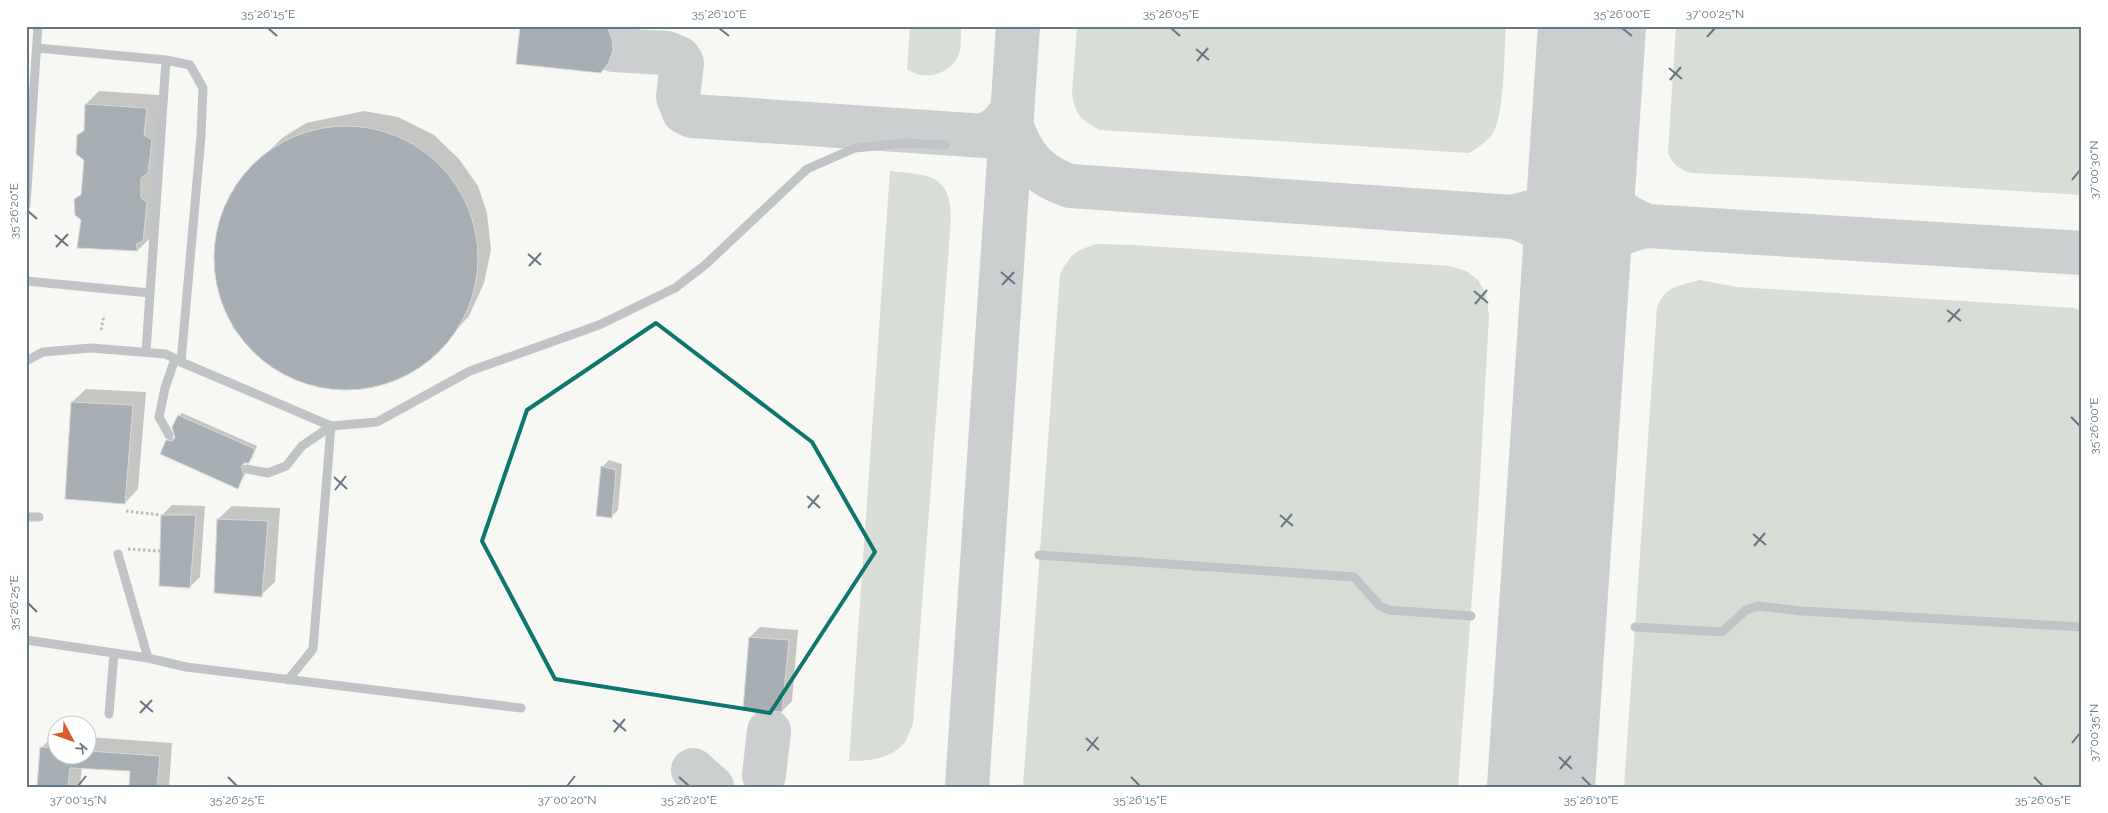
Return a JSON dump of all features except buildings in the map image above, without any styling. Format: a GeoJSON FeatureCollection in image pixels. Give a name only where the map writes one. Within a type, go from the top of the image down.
{"type":"FeatureCollection","features":[{"type":"Feature","properties":{"kind":"lane"},"geometry":{"type":"LineString","coordinates":[[26,205],[38,26]]}},
{"type":"Feature","properties":{"kind":"lane"},"geometry":{"type":"LineString","coordinates":[[37,48],[166,60],[190,65],[203,88],[201,136],[178,360],[164,388],[159,417],[168,435]]}},
{"type":"Feature","properties":{"kind":"lane"},"geometry":{"type":"LineString","coordinates":[[146,352],[166,60]]}},
{"type":"Feature","properties":{"kind":"lane"},"geometry":{"type":"LineString","coordinates":[[26,361],[43,352],[91,348],[166,354],[331,426],[377,422],[470,371],[599,325],[675,288],[705,265],[807,169],[855,148],[904,143],[946,145]]}},
{"type":"Feature","properties":{"kind":"lane"},"geometry":{"type":"LineString","coordinates":[[26,281],[150,293]]}},
{"type":"Feature","properties":{"kind":"lane"},"geometry":{"type":"LineString","coordinates":[[247,468],[268,473],[286,466],[302,446],[331,426]]}},
{"type":"Feature","properties":{"kind":"lane"},"geometry":{"type":"LineString","coordinates":[[288,680],[314,649],[331,426]]}},
{"type":"Feature","properties":{"kind":"lane"},"geometry":{"type":"LineString","coordinates":[[26,517],[40,518]]}},
{"type":"Feature","properties":{"kind":"lane"},"geometry":{"type":"LineString","coordinates":[[121,551],[148,658]]}},
{"type":"Feature","properties":{"kind":"lane"},"geometry":{"type":"LineString","coordinates":[[1039,555],[1354,577],[1380,606],[1389,610],[1471,616]]}},
{"type":"Feature","properties":{"kind":"lane"},"geometry":{"type":"LineString","coordinates":[[1635,628],[1722,632],[1746,610],[1758,606],[1801,611],[2082,627]]}},
{"type":"Feature","properties":{"kind":"lane"},"geometry":{"type":"LineString","coordinates":[[26,640],[148,658],[186,667],[521,708]]}},
{"type":"Feature","properties":{"kind":"lane"},"geometry":{"type":"LineString","coordinates":[[108,714],[114,653]]}},
{"type":"Feature","properties":{"kind":"path"},"geometry":{"type":"LineString","coordinates":[[101,330],[104,315]]}},
{"type":"Feature","properties":{"kind":"path"},"geometry":{"type":"LineString","coordinates":[[126,511],[161,515]]}},
{"type":"Feature","properties":{"kind":"path"},"geometry":{"type":"LineString","coordinates":[[121,551],[160,551]]}},
{"type":"Feature","properties":{"kind":"highlighted area"},"geometry":{"type":"Polygon","coordinates":[[[656,323],[812,442],[875,552],[770,713],[555,679],[482,541],[527,410],[656,323]]]}},
{"type":"Feature","properties":{"kind":"shaded area"},"geometry":{"type":"Polygon","coordinates":[[[910,26],[961,26],[960,50],[952,65],[946,70],[930,75],[914,73],[907,69],[910,26]]]}},
{"type":"Feature","properties":{"kind":"shaded area"},"geometry":{"type":"Polygon","coordinates":[[[1077,26],[1506,26],[1503,84],[1499,116],[1496,128],[1491,136],[1469,153],[1100,130],[1080,116],[1073,100],[1077,26]]]}},
{"type":"Feature","properties":{"kind":"shaded area"},"geometry":{"type":"Polygon","coordinates":[[[1676,26],[2082,26],[2082,195],[1691,173],[1674,164],[1668,153],[1676,26]]]}},
{"type":"Feature","properties":{"kind":"shaded area"},"geometry":{"type":"Polygon","coordinates":[[[890,171],[922,175],[940,183],[949,198],[951,217],[913,724],[905,742],[900,748],[879,758],[849,761],[890,171]]]}},
{"type":"Feature","properties":{"kind":"shaded area"},"geometry":{"type":"Polygon","coordinates":[[[1097,244],[1450,266],[1466,271],[1478,280],[1486,294],[1489,315],[1478,515],[1458,787],[1023,787],[1060,274],[1074,254],[1097,244]]]}},
{"type":"Feature","properties":{"kind":"shaded area"},"geometry":{"type":"Polygon","coordinates":[[[1700,280],[1737,287],[2074,308],[2082,311],[2081,787],[1624,787],[1657,308],[1668,291],[1700,280]]]}},
{"type":"Feature","properties":{"kind":"taxiway"},"geometry":{"type":"LineString","coordinates":[[967,787],[1018,26]]}},
{"type":"Feature","properties":{"kind":"taxiway"},"geometry":{"type":"LineString","coordinates":[[613,50],[667,53],[679,58],[682,63],[678,97],[684,112],[692,116],[985,136],[999,127],[1012,112]]}},
{"type":"Feature","properties":{"kind":"taxiway"},"geometry":{"type":"LineString","coordinates":[[1011,125],[1026,155],[1033,163],[1058,182],[1070,186],[1513,217],[1534,226],[1550,239],[1576,275],[1591,256],[1606,242],[1623,233],[1647,226],[2082,253]]}},
{"type":"Feature","properties":{"kind":"taxiway"},"geometry":{"type":"LineString","coordinates":[[1583,161],[1608,201],[1624,215],[1647,226]]}},
{"type":"Feature","properties":{"kind":"taxiway"},"geometry":{"type":"LineString","coordinates":[[1513,217],[1537,210],[1550,203],[1566,186],[1583,161]]}},
{"type":"Feature","properties":{"kind":"taxiway"},"geometry":{"type":"LineString","coordinates":[[764,775],[769,731]]}},
{"type":"Feature","properties":{"kind":"taxiway"},"geometry":{"type":"LineString","coordinates":[[693,770],[712,787]]}},
{"type":"Feature","properties":{"kind":"runway"},"geometry":{"type":"LineString","coordinates":[[1541,787],[1592,26]]}}]}
